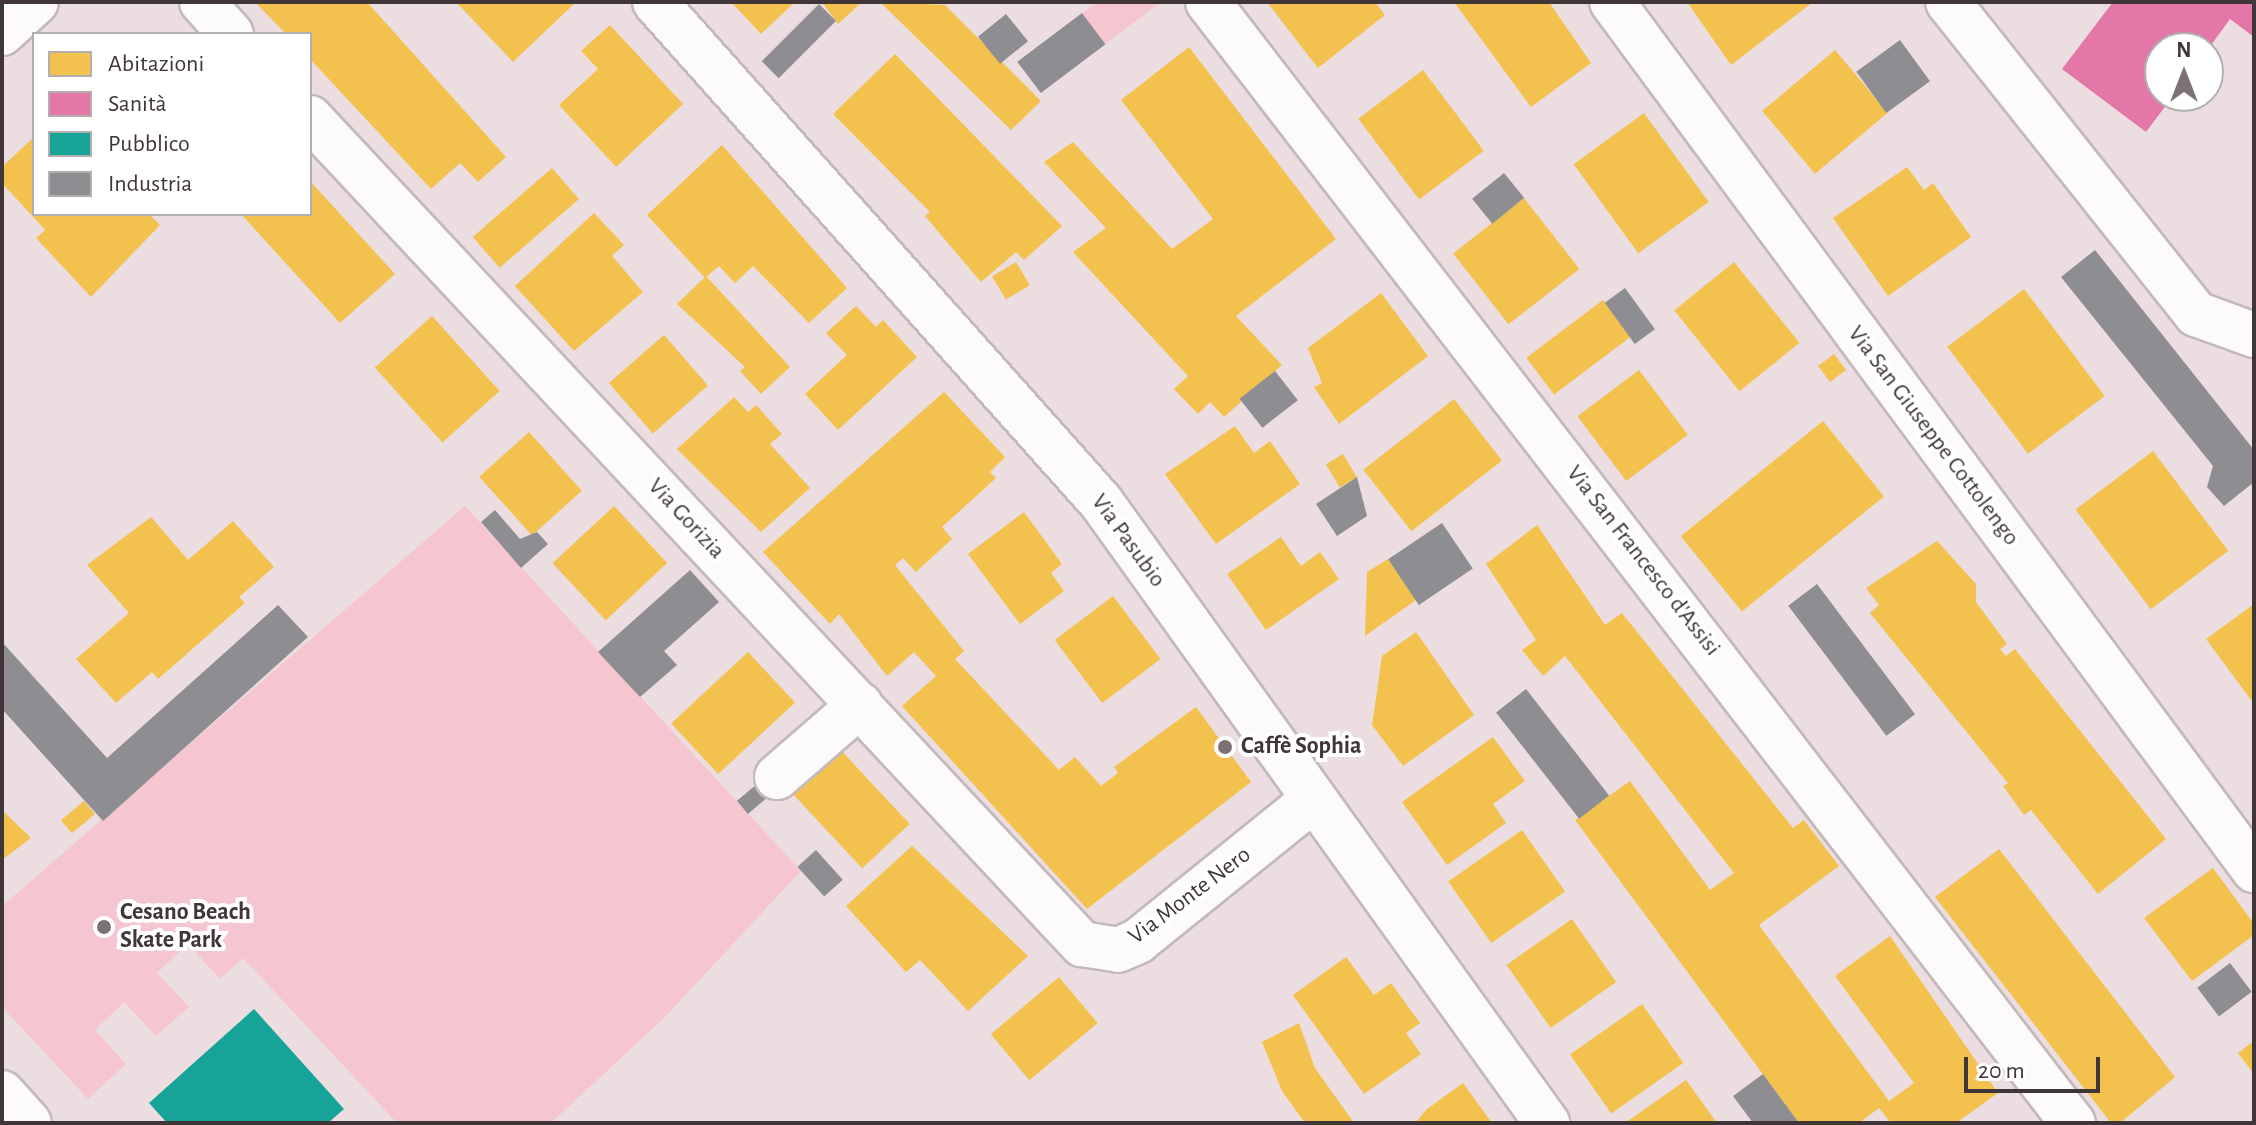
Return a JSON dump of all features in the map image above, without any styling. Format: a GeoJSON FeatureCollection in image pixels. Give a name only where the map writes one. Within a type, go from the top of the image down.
{"type":"FeatureCollection","features":[{"type":"Feature","properties":{"kind":"street"},"geometry":{"type":"LineString","coordinates":[[2,33],[36,2]]}},
{"type":"Feature","properties":{"kind":"street"},"geometry":{"type":"LineString","coordinates":[[202,2],[229,32]]}},
{"type":"Feature","properties":{"kind":"street","name":"Via Pasubio"},"geometry":{"type":"LineString","coordinates":[[655,2],[1101,502],[1547,1123]]}},
{"type":"Feature","properties":{"kind":"street","name":"Via San Francesco d'Assisi"},"geometry":{"type":"LineString","coordinates":[[1208,2],[2073,1123]]}},
{"type":"Feature","properties":{"kind":"street","name":"Via San Giuseppe Cottolengo"},"geometry":{"type":"LineString","coordinates":[[1612,2],[2254,870]]}},
{"type":"Feature","properties":{"kind":"street"},"geometry":{"type":"LineString","coordinates":[[1948,2],[2196,314],[2254,335]]}},
{"type":"Feature","properties":{"kind":"street","name":"Via Gorizia"},"geometry":{"type":"LineString","coordinates":[[312,120],[860,705],[1058,925]]}},
{"type":"Feature","properties":{"kind":"street"},"geometry":{"type":"LineString","coordinates":[[777,777],[860,705]]}},
{"type":"Feature","properties":{"kind":"street","name":"Via Monte Nero"},"geometry":{"type":"LineString","coordinates":[[1058,925],[1097,950],[1138,941],[1314,799]]}},
{"type":"Feature","properties":{"kind":"street"},"geometry":{"type":"LineString","coordinates":[[2,1093],[29,1123]]}},
{"type":"Feature","properties":{"kind":"shaded area"},"geometry":{"type":"Polygon","coordinates":[[[1097,2],[1161,2],[1105,44],[1082,13],[1097,2]]]}},
{"type":"Feature","properties":{"kind":"shaded area"},"geometry":{"type":"Polygon","coordinates":[[[465,506],[801,871],[665,1017],[551,1123],[397,1123],[243,958],[220,979],[188,944],[157,973],[189,1007],[156,1036],[124,1002],[95,1030],[126,1064],[88,1099],[2,1007],[2,906],[465,506]]]}},
{"type":"Feature","properties":{"kind":"building: Abitazioni"},"geometry":{"type":"Polygon","coordinates":[[[255,2],[367,2],[506,157],[478,182],[460,163],[431,189],[312,61],[312,32],[284,32],[255,2]]]}},
{"type":"Feature","properties":{"kind":"building: Abitazioni"},"geometry":{"type":"Polygon","coordinates":[[[456,2],[576,2],[513,62],[456,2]]]}},
{"type":"Feature","properties":{"kind":"building: Abitazioni"},"geometry":{"type":"Polygon","coordinates":[[[731,2],[795,2],[761,34],[731,2]]]}},
{"type":"Feature","properties":{"kind":"building: Abitazioni"},"geometry":{"type":"Polygon","coordinates":[[[822,2],[862,2],[838,24],[822,2]]]}},
{"type":"Feature","properties":{"kind":"building: Abitazioni"},"geometry":{"type":"Polygon","coordinates":[[[880,2],[945,5],[1041,101],[1011,130],[880,2]]]}},
{"type":"Feature","properties":{"kind":"building: Abitazioni"},"geometry":{"type":"Polygon","coordinates":[[[1267,2],[1375,2],[1385,15],[1318,68],[1267,2]]]}},
{"type":"Feature","properties":{"kind":"building: Abitazioni"},"geometry":{"type":"Polygon","coordinates":[[[1454,2],[1549,2],[1591,63],[1531,107],[1454,2]]]}},
{"type":"Feature","properties":{"kind":"building: Abitazioni"},"geometry":{"type":"Polygon","coordinates":[[[1687,2],[1813,2],[1731,65],[1687,2]]]}},
{"type":"Feature","properties":{"kind":"building: Abitazioni"},"geometry":{"type":"Polygon","coordinates":[[[610,25],[683,104],[616,167],[559,105],[598,69],[581,51],[610,25]]]}},
{"type":"Feature","properties":{"kind":"building: Abitazioni"},"geometry":{"type":"Polygon","coordinates":[[[1189,47],[1336,239],[1236,316],[1282,365],[1224,417],[1210,402],[1198,414],[1174,389],[1188,376],[1073,252],[1106,228],[1044,162],[1073,142],[1172,249],[1213,219],[1121,100],[1189,47]]]}},
{"type":"Feature","properties":{"kind":"building: Abitazioni"},"geometry":{"type":"Polygon","coordinates":[[[1835,50],[1888,113],[1815,174],[1762,111],[1835,50]]]}},
{"type":"Feature","properties":{"kind":"building: Abitazioni"},"geometry":{"type":"Polygon","coordinates":[[[895,54],[1062,226],[1024,260],[1016,252],[981,282],[925,216],[930,212],[833,114],[895,54]]]}},
{"type":"Feature","properties":{"kind":"building: Abitazioni"},"geometry":{"type":"Polygon","coordinates":[[[1423,70],[1484,151],[1419,199],[1358,119],[1423,70]]]}},
{"type":"Feature","properties":{"kind":"building: Abitazioni"},"geometry":{"type":"Polygon","coordinates":[[[1644,113],[1709,202],[1638,253],[1574,164],[1644,113]]]}},
{"type":"Feature","properties":{"kind":"building: Abitazioni"},"geometry":{"type":"Polygon","coordinates":[[[32,139],[32,216],[2,183],[2,167],[32,139]]]}},
{"type":"Feature","properties":{"kind":"building: Abitazioni"},"geometry":{"type":"Polygon","coordinates":[[[722,145],[847,288],[809,323],[753,266],[735,283],[719,266],[705,278],[647,215],[722,145]]]}},
{"type":"Feature","properties":{"kind":"building: Abitazioni"},"geometry":{"type":"Polygon","coordinates":[[[1907,167],[1924,190],[1933,183],[1971,237],[1888,296],[1833,218],[1907,167]]]}},
{"type":"Feature","properties":{"kind":"building: Abitazioni"},"geometry":{"type":"Polygon","coordinates":[[[552,168],[579,199],[500,268],[473,237],[552,168]]]}},
{"type":"Feature","properties":{"kind":"building: Abitazioni"},"geometry":{"type":"Polygon","coordinates":[[[312,183],[395,274],[340,323],[243,216],[312,216],[312,183]]]}},
{"type":"Feature","properties":{"kind":"building: Abitazioni"},"geometry":{"type":"Polygon","coordinates":[[[1524,198],[1579,269],[1508,324],[1453,253],[1524,198]]]}},
{"type":"Feature","properties":{"kind":"building: Abitazioni"},"geometry":{"type":"Polygon","coordinates":[[[594,213],[624,245],[612,256],[643,292],[574,351],[515,286],[594,213]]]}},
{"type":"Feature","properties":{"kind":"building: Abitazioni"},"geometry":{"type":"Polygon","coordinates":[[[32,216],[151,216],[160,225],[91,297],[36,238],[45,230],[32,216]]]}},
{"type":"Feature","properties":{"kind":"building: Abitazioni"},"geometry":{"type":"Polygon","coordinates":[[[1016,262],[1030,285],[1006,300],[992,276],[1016,262]]]}},
{"type":"Feature","properties":{"kind":"building: Abitazioni"},"geometry":{"type":"Polygon","coordinates":[[[1734,262],[1799,343],[1740,391],[1674,310],[1734,262]]]}},
{"type":"Feature","properties":{"kind":"building: Abitazioni"},"geometry":{"type":"Polygon","coordinates":[[[706,276],[790,367],[761,394],[740,371],[745,367],[677,304],[706,276]]]}},
{"type":"Feature","properties":{"kind":"building: Abitazioni"},"geometry":{"type":"Polygon","coordinates":[[[2024,289],[2105,396],[2028,454],[1947,347],[2024,289]]]}},
{"type":"Feature","properties":{"kind":"building: Abitazioni"},"geometry":{"type":"Polygon","coordinates":[[[1381,293],[1428,356],[1339,424],[1314,387],[1322,383],[1308,348],[1381,293]]]}},
{"type":"Feature","properties":{"kind":"building: Abitazioni"},"geometry":{"type":"Polygon","coordinates":[[[1603,300],[1631,337],[1554,395],[1526,358],[1603,300]]]}},
{"type":"Feature","properties":{"kind":"building: Abitazioni"},"geometry":{"type":"Polygon","coordinates":[[[856,306],[876,327],[883,320],[917,357],[838,430],[805,394],[847,355],[826,333],[856,306]]]}},
{"type":"Feature","properties":{"kind":"building: Abitazioni"},"geometry":{"type":"Polygon","coordinates":[[[432,316],[500,391],[442,443],[375,368],[432,316]]]}},
{"type":"Feature","properties":{"kind":"building: Abitazioni"},"geometry":{"type":"Polygon","coordinates":[[[664,335],[708,386],[653,433],[609,383],[664,335]]]}},
{"type":"Feature","properties":{"kind":"building: Abitazioni"},"geometry":{"type":"Polygon","coordinates":[[[1834,354],[1846,370],[1830,382],[1818,366],[1834,354]]]}},
{"type":"Feature","properties":{"kind":"building: Abitazioni"},"geometry":{"type":"Polygon","coordinates":[[[1639,370],[1688,435],[1626,481],[1578,416],[1639,370]]]}},
{"type":"Feature","properties":{"kind":"building: Abitazioni"},"geometry":{"type":"Polygon","coordinates":[[[944,392],[1005,457],[990,472],[996,478],[942,527],[952,539],[916,572],[903,558],[895,565],[964,651],[955,659],[1059,770],[1075,757],[1101,786],[1118,773],[1114,767],[1196,707],[1251,782],[1087,909],[902,706],[936,676],[914,652],[887,676],[839,614],[830,624],[763,552],[944,392]]]}},
{"type":"Feature","properties":{"kind":"building: Abitazioni"},"geometry":{"type":"Polygon","coordinates":[[[734,397],[748,412],[756,405],[782,434],[770,444],[810,488],[761,532],[677,449],[734,397]]]}},
{"type":"Feature","properties":{"kind":"building: Abitazioni"},"geometry":{"type":"Polygon","coordinates":[[[1454,399],[1502,460],[1411,531],[1363,470],[1454,399]]]}},
{"type":"Feature","properties":{"kind":"building: Abitazioni"},"geometry":{"type":"Polygon","coordinates":[[[1823,421],[1884,496],[1742,612],[1681,536],[1823,421]]]}},
{"type":"Feature","properties":{"kind":"building: Abitazioni"},"geometry":{"type":"Polygon","coordinates":[[[1235,426],[1254,453],[1270,441],[1300,484],[1216,544],[1165,474],[1235,426]]]}},
{"type":"Feature","properties":{"kind":"building: Abitazioni"},"geometry":{"type":"Polygon","coordinates":[[[529,432],[582,491],[532,536],[479,477],[529,432]]]}},
{"type":"Feature","properties":{"kind":"building: Abitazioni"},"geometry":{"type":"Polygon","coordinates":[[[2153,451],[2228,551],[2151,609],[2076,509],[2153,451]]]}},
{"type":"Feature","properties":{"kind":"building: Abitazioni"},"geometry":{"type":"Polygon","coordinates":[[[1343,454],[1357,477],[1340,487],[1326,464],[1343,454]]]}},
{"type":"Feature","properties":{"kind":"building: Abitazioni"},"geometry":{"type":"Polygon","coordinates":[[[614,506],[667,563],[606,620],[553,563],[614,506]]]}},
{"type":"Feature","properties":{"kind":"building: Abitazioni"},"geometry":{"type":"Polygon","coordinates":[[[1024,512],[1062,564],[1051,573],[1064,591],[1020,624],[968,554],[1024,512]]]}},
{"type":"Feature","properties":{"kind":"building: Abitazioni"},"geometry":{"type":"Polygon","coordinates":[[[151,517],[188,560],[233,521],[274,567],[239,597],[245,603],[158,679],[152,672],[116,703],[76,659],[129,613],[87,565],[151,517]]]}},
{"type":"Feature","properties":{"kind":"building: Abitazioni"},"geometry":{"type":"Polygon","coordinates":[[[1537,525],[1605,625],[1622,613],[1793,828],[1804,820],[1839,866],[1759,925],[1889,1101],[1914,1083],[1835,976],[1890,936],[1998,1093],[1956,1123],[1891,1123],[1879,1108],[1859,1123],[1799,1123],[1575,820],[1630,781],[1710,890],[1734,873],[1565,656],[1543,676],[1522,650],[1536,640],[1486,564],[1537,525]]]}},
{"type":"Feature","properties":{"kind":"building: Abitazioni"},"geometry":{"type":"Polygon","coordinates":[[[1281,537],[1301,566],[1320,552],[1339,579],[1266,630],[1227,574],[1281,537]]]}},
{"type":"Feature","properties":{"kind":"building: Abitazioni"},"geometry":{"type":"Polygon","coordinates":[[[1937,541],[1976,584],[1976,602],[2007,644],[2000,649],[2006,656],[2015,649],[2166,839],[2098,894],[2031,810],[2024,815],[2003,786],[2008,783],[1870,613],[1879,605],[1866,588],[1937,541]]]}},
{"type":"Feature","properties":{"kind":"building: Abitazioni"},"geometry":{"type":"Polygon","coordinates":[[[1388,559],[1416,600],[1365,636],[1367,572],[1388,559]]]}},
{"type":"Feature","properties":{"kind":"building: Abitazioni"},"geometry":{"type":"Polygon","coordinates":[[[1113,596],[1161,659],[1102,703],[1055,640],[1113,596]]]}},
{"type":"Feature","properties":{"kind":"building: Abitazioni"},"geometry":{"type":"Polygon","coordinates":[[[2254,604],[2254,704],[2206,639],[2254,604]]]}},
{"type":"Feature","properties":{"kind":"building: Abitazioni"},"geometry":{"type":"Polygon","coordinates":[[[1416,632],[1474,715],[1403,766],[1372,725],[1382,656],[1416,632]]]}},
{"type":"Feature","properties":{"kind":"building: Abitazioni"},"geometry":{"type":"Polygon","coordinates":[[[748,652],[795,702],[718,774],[671,724],[748,652]]]}},
{"type":"Feature","properties":{"kind":"building: Abitazioni"},"geometry":{"type":"Polygon","coordinates":[[[1493,737],[1525,781],[1493,804],[1506,823],[1447,865],[1402,802],[1493,737]]]}},
{"type":"Feature","properties":{"kind":"building: Abitazioni"},"geometry":{"type":"Polygon","coordinates":[[[836,745],[910,824],[862,868],[788,789],[836,745]]]}},
{"type":"Feature","properties":{"kind":"building: Abitazioni"},"geometry":{"type":"Polygon","coordinates":[[[84,801],[95,814],[72,833],[61,820],[84,801]]]}},
{"type":"Feature","properties":{"kind":"building: Abitazioni"},"geometry":{"type":"Polygon","coordinates":[[[2,810],[31,838],[2,860],[2,810]]]}},
{"type":"Feature","properties":{"kind":"building: Abitazioni"},"geometry":{"type":"Polygon","coordinates":[[[1522,830],[1565,891],[1491,943],[1448,882],[1522,830]]]}},
{"type":"Feature","properties":{"kind":"building: Abitazioni"},"geometry":{"type":"Polygon","coordinates":[[[912,846],[1028,956],[968,1011],[920,960],[906,972],[846,906],[912,846]]]}},
{"type":"Feature","properties":{"kind":"building: Abitazioni"},"geometry":{"type":"Polygon","coordinates":[[[1999,849],[2175,1077],[2120,1123],[2111,1123],[1935,897],[1999,849]]]}},
{"type":"Feature","properties":{"kind":"building: Abitazioni"},"geometry":{"type":"Polygon","coordinates":[[[2213,868],[2254,924],[2254,935],[2192,981],[2144,918],[2213,868]]]}},
{"type":"Feature","properties":{"kind":"building: Abitazioni"},"geometry":{"type":"Polygon","coordinates":[[[1572,919],[1616,982],[1551,1028],[1506,965],[1572,919]]]}},
{"type":"Feature","properties":{"kind":"building: Abitazioni"},"geometry":{"type":"Polygon","coordinates":[[[1346,957],[1374,995],[1391,983],[1420,1023],[1406,1033],[1421,1054],[1364,1094],[1293,995],[1346,957]]]}},
{"type":"Feature","properties":{"kind":"building: Abitazioni"},"geometry":{"type":"Polygon","coordinates":[[[1059,977],[1098,1023],[1029,1080],[991,1034],[1059,977]]]}},
{"type":"Feature","properties":{"kind":"building: Abitazioni"},"geometry":{"type":"Polygon","coordinates":[[[1642,1004],[1683,1063],[1611,1113],[1570,1054],[1642,1004]]]}},
{"type":"Feature","properties":{"kind":"building: Abitazioni"},"geometry":{"type":"Polygon","coordinates":[[[1299,1023],[1315,1068],[1354,1123],[1305,1123],[1282,1091],[1262,1042],[1299,1023]]]}},
{"type":"Feature","properties":{"kind":"building: Abitazioni"},"geometry":{"type":"Polygon","coordinates":[[[2254,1041],[2254,1074],[2238,1053],[2254,1041]]]}},
{"type":"Feature","properties":{"kind":"building: Abitazioni"},"geometry":{"type":"Polygon","coordinates":[[[1686,1080],[1717,1123],[1625,1123],[1686,1080]]]}},
{"type":"Feature","properties":{"kind":"building: Abitazioni"},"geometry":{"type":"Polygon","coordinates":[[[1463,1083],[1492,1123],[1415,1123],[1427,1109],[1463,1083]]]}},
{"type":"Feature","properties":{"kind":"building: Sanità"},"geometry":{"type":"Polygon","coordinates":[[[2113,2],[2254,2],[2254,37],[2230,19],[2221,32],[2144,32],[2144,112],[2161,112],[2146,132],[2062,69],[2113,2]]]}},
{"type":"Feature","properties":{"kind":"building: Pubblico"},"geometry":{"type":"Polygon","coordinates":[[[254,1009],[344,1109],[328,1123],[167,1123],[149,1103],[254,1009]]]}},
{"type":"Feature","properties":{"kind":"building: Industria"},"geometry":{"type":"Polygon","coordinates":[[[819,4],[836,21],[779,78],[762,61],[819,4]]]}},
{"type":"Feature","properties":{"kind":"building: Industria"},"geometry":{"type":"Polygon","coordinates":[[[1082,13],[1105,44],[1041,93],[1017,62],[1082,13]]]}},
{"type":"Feature","properties":{"kind":"building: Industria"},"geometry":{"type":"Polygon","coordinates":[[[1006,14],[1028,41],[1000,64],[978,37],[1006,14]]]}},
{"type":"Feature","properties":{"kind":"building: Industria"},"geometry":{"type":"Polygon","coordinates":[[[1900,40],[1930,81],[1886,113],[1856,72],[1900,40]]]}},
{"type":"Feature","properties":{"kind":"building: Industria"},"geometry":{"type":"Polygon","coordinates":[[[1504,173],[1524,198],[1492,224],[1472,199],[1504,173]]]}},
{"type":"Feature","properties":{"kind":"building: Industria"},"geometry":{"type":"Polygon","coordinates":[[[2095,250],[2254,450],[2254,482],[2224,506],[2207,487],[2213,466],[2061,277],[2095,250]]]}},
{"type":"Feature","properties":{"kind":"building: Industria"},"geometry":{"type":"Polygon","coordinates":[[[1625,288],[1655,329],[1635,344],[1605,303],[1625,288]]]}},
{"type":"Feature","properties":{"kind":"building: Industria"},"geometry":{"type":"Polygon","coordinates":[[[1275,371],[1298,400],[1262,428],[1240,399],[1275,371]]]}},
{"type":"Feature","properties":{"kind":"building: Industria"},"geometry":{"type":"Polygon","coordinates":[[[1357,477],[1367,516],[1337,536],[1316,504],[1357,477]]]}},
{"type":"Feature","properties":{"kind":"building: Industria"},"geometry":{"type":"Polygon","coordinates":[[[495,510],[520,539],[537,532],[548,544],[521,568],[481,522],[495,510]]]}},
{"type":"Feature","properties":{"kind":"building: Industria"},"geometry":{"type":"Polygon","coordinates":[[[1442,523],[1473,569],[1419,605],[1388,559],[1442,523]]]}},
{"type":"Feature","properties":{"kind":"building: Industria"},"geometry":{"type":"Polygon","coordinates":[[[690,570],[719,602],[664,651],[677,665],[640,697],[598,652],[690,570]]]}},
{"type":"Feature","properties":{"kind":"building: Industria"},"geometry":{"type":"Polygon","coordinates":[[[1817,584],[1915,714],[1886,736],[1788,606],[1817,584]]]}},
{"type":"Feature","properties":{"kind":"building: Industria"},"geometry":{"type":"Polygon","coordinates":[[[278,605],[308,637],[103,821],[2,709],[2,642],[107,758],[278,605]]]}},
{"type":"Feature","properties":{"kind":"building: Industria"},"geometry":{"type":"Polygon","coordinates":[[[1526,689],[1609,795],[1579,819],[1496,712],[1526,689]]]}},
{"type":"Feature","properties":{"kind":"building: Industria"},"geometry":{"type":"Polygon","coordinates":[[[763,779],[774,792],[748,814],[737,801],[763,779]]]}},
{"type":"Feature","properties":{"kind":"building: Industria"},"geometry":{"type":"Polygon","coordinates":[[[816,850],[843,880],[824,896],[797,867],[816,850]]]}},
{"type":"Feature","properties":{"kind":"building: Industria"},"geometry":{"type":"Polygon","coordinates":[[[2230,963],[2252,992],[2219,1016],[2197,988],[2230,963]]]}},
{"type":"Feature","properties":{"kind":"building: Industria"},"geometry":{"type":"Polygon","coordinates":[[[1763,1074],[1799,1123],[1753,1123],[1733,1096],[1763,1074]]]}},
{"type":"Feature","properties":{"kind":"place","name":"Caffè Sophia"},"geometry":{"type":"Point","coordinates":[1225,747]}},
{"type":"Feature","properties":{"kind":"place","name":"Cesano Beach Skate Park"},"geometry":{"type":"Point","coordinates":[104,927]}}]}
